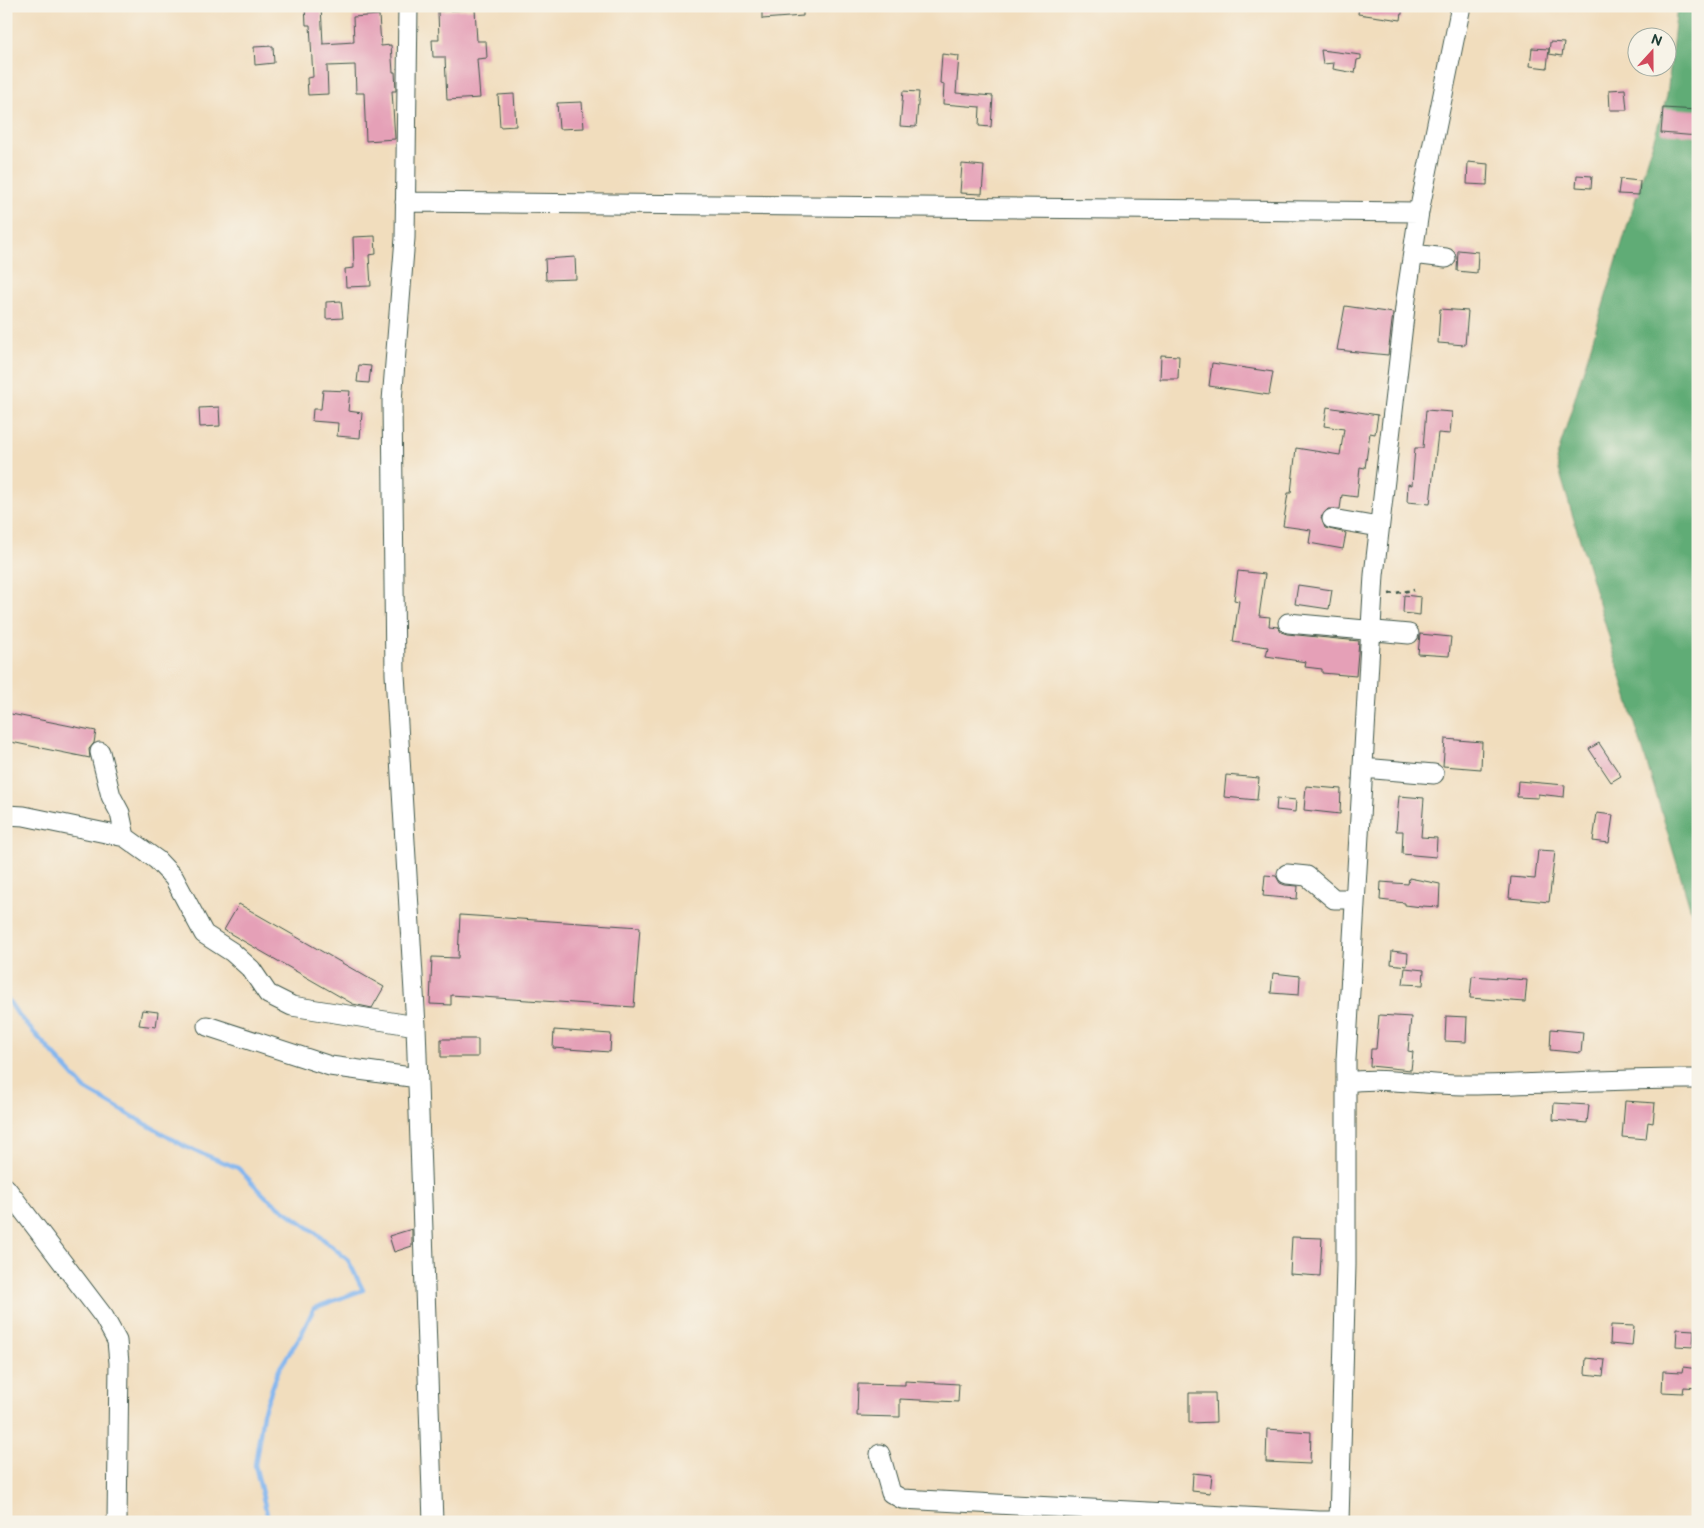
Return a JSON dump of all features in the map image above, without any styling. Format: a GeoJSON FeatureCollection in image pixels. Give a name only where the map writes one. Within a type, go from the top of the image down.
{"type":"FeatureCollection","features":[{"type":"Feature","properties":{"kind":"street"},"geometry":{"type":"LineString","coordinates":[[408,6],[405,238],[392,401],[395,645],[416,1026],[434,1522]]}},
{"type":"Feature","properties":{"kind":"street"},"geometry":{"type":"LineString","coordinates":[[880,1454],[891,1493],[902,1499],[1339,1521],[1346,1265],[1346,1082],[1373,597],[1419,212],[1461,6]]}},
{"type":"Feature","properties":{"kind":"street"},"geometry":{"type":"LineString","coordinates":[[405,202],[1419,212]]}},
{"type":"Feature","properties":{"kind":"street"},"geometry":{"type":"LineString","coordinates":[[1413,254],[1446,258]]}},
{"type":"Feature","properties":{"kind":"street"},"geometry":{"type":"LineString","coordinates":[[1332,519],[1380,527]]}},
{"type":"Feature","properties":{"kind":"street"},"geometry":{"type":"LineString","coordinates":[[1288,623],[1371,629],[1409,634]]}},
{"type":"Feature","properties":{"kind":"street"},"geometry":{"type":"LineString","coordinates":[[100,752],[125,837]]}},
{"type":"Feature","properties":{"kind":"street"},"geometry":{"type":"LineString","coordinates":[[1363,768],[1434,774]]}},
{"type":"Feature","properties":{"kind":"street"},"geometry":{"type":"LineString","coordinates":[[6,815],[24,816],[125,837],[157,860],[174,878],[204,934],[232,952],[251,968],[268,994],[292,1006],[416,1026]]}},
{"type":"Feature","properties":{"kind":"street"},"geometry":{"type":"LineString","coordinates":[[1287,874],[1307,876],[1334,899],[1355,899]]}},
{"type":"Feature","properties":{"kind":"street"},"geometry":{"type":"LineString","coordinates":[[208,1026],[330,1066],[418,1078]]}},
{"type":"Feature","properties":{"kind":"street"},"geometry":{"type":"LineString","coordinates":[[1346,1082],[1374,1078],[1414,1084],[1462,1085],[1698,1079]]}},
{"type":"Feature","properties":{"kind":"street"},"geometry":{"type":"LineString","coordinates":[[6,1188],[104,1317],[117,1341],[120,1363],[118,1522]]}},
{"type":"Feature","properties":{"kind":"path"},"geometry":{"type":"LineString","coordinates":[[1373,597],[1414,590]]}},
{"type":"Feature","properties":{"kind":"green space"},"geometry":{"type":"Polygon","coordinates":[[[1677,6],[1698,6],[1698,934],[1556,460],[1667,96],[1669,78],[1676,78],[1675,28],[1677,6]]]}},
{"type":"Feature","properties":{"kind":"building"},"geometry":{"type":"Polygon","coordinates":[[[305,6],[321,6],[323,44],[354,42],[353,17],[379,15],[381,46],[391,45],[393,72],[395,72],[396,91],[392,91],[395,139],[366,141],[364,93],[356,93],[355,65],[327,66],[328,94],[308,95],[307,78],[313,77],[310,25],[306,25],[305,6]]]}},
{"type":"Feature","properties":{"kind":"building"},"geometry":{"type":"Polygon","coordinates":[[[762,6],[803,6],[803,16],[762,19],[762,6]]]}},
{"type":"Feature","properties":{"kind":"building"},"geometry":{"type":"Polygon","coordinates":[[[1359,6],[1403,6],[1401,20],[1358,14],[1359,6]]]}},
{"type":"Feature","properties":{"kind":"building"},"geometry":{"type":"Polygon","coordinates":[[[475,9],[477,41],[486,41],[487,58],[477,59],[480,98],[447,100],[445,57],[433,57],[432,40],[439,40],[438,11],[475,9]]]}},
{"type":"Feature","properties":{"kind":"building"},"geometry":{"type":"Polygon","coordinates":[[[1550,42],[1564,43],[1562,56],[1549,54],[1550,42]]]}},
{"type":"Feature","properties":{"kind":"building"},"geometry":{"type":"Polygon","coordinates":[[[273,46],[274,63],[255,65],[254,47],[273,46]]]}},
{"type":"Feature","properties":{"kind":"building"},"geometry":{"type":"Polygon","coordinates":[[[1532,48],[1549,49],[1547,68],[1530,66],[1532,48]]]}},
{"type":"Feature","properties":{"kind":"building"},"geometry":{"type":"Polygon","coordinates":[[[1321,50],[1361,55],[1361,59],[1357,60],[1355,73],[1333,69],[1334,63],[1323,64],[1321,50]]]}},
{"type":"Feature","properties":{"kind":"building"},"geometry":{"type":"Polygon","coordinates":[[[942,54],[959,56],[956,93],[993,96],[991,127],[979,126],[980,107],[943,104],[944,84],[940,83],[942,54]]]}},
{"type":"Feature","properties":{"kind":"building"},"geometry":{"type":"Polygon","coordinates":[[[1625,89],[1627,110],[1610,110],[1609,90],[1625,89]]]}},
{"type":"Feature","properties":{"kind":"building"},"geometry":{"type":"Polygon","coordinates":[[[903,91],[919,92],[916,127],[900,126],[903,91]]]}},
{"type":"Feature","properties":{"kind":"building"},"geometry":{"type":"Polygon","coordinates":[[[514,94],[516,126],[500,127],[498,95],[514,94]]]}},
{"type":"Feature","properties":{"kind":"building"},"geometry":{"type":"Polygon","coordinates":[[[582,102],[584,128],[559,129],[557,103],[582,102]]]}},
{"type":"Feature","properties":{"kind":"building"},"geometry":{"type":"Polygon","coordinates":[[[1663,108],[1698,110],[1698,136],[1661,133],[1663,108]]]}},
{"type":"Feature","properties":{"kind":"building"},"geometry":{"type":"Polygon","coordinates":[[[1468,162],[1488,164],[1487,185],[1467,184],[1468,162]]]}},
{"type":"Feature","properties":{"kind":"building"},"geometry":{"type":"Polygon","coordinates":[[[962,164],[984,166],[982,194],[960,193],[962,164]]]}},
{"type":"Feature","properties":{"kind":"building"},"geometry":{"type":"Polygon","coordinates":[[[1577,175],[1592,176],[1591,188],[1576,187],[1577,175]]]}},
{"type":"Feature","properties":{"kind":"building"},"geometry":{"type":"Polygon","coordinates":[[[1620,179],[1640,181],[1639,195],[1618,194],[1620,179]]]}},
{"type":"Feature","properties":{"kind":"building"},"geometry":{"type":"Polygon","coordinates":[[[375,236],[376,254],[369,255],[371,286],[346,287],[345,269],[354,268],[353,237],[375,236]]]}},
{"type":"Feature","properties":{"kind":"building"},"geometry":{"type":"Polygon","coordinates":[[[1458,250],[1478,252],[1477,273],[1457,271],[1458,250]]]}},
{"type":"Feature","properties":{"kind":"building"},"geometry":{"type":"Polygon","coordinates":[[[575,257],[576,279],[546,280],[545,259],[575,257]]]}},
{"type":"Feature","properties":{"kind":"building"},"geometry":{"type":"Polygon","coordinates":[[[341,301],[343,318],[326,319],[326,302],[341,301]]]}},
{"type":"Feature","properties":{"kind":"building"},"geometry":{"type":"Polygon","coordinates":[[[1345,306],[1393,313],[1388,355],[1337,350],[1345,306]]]}},
{"type":"Feature","properties":{"kind":"building"},"geometry":{"type":"Polygon","coordinates":[[[1440,309],[1468,311],[1465,345],[1438,343],[1440,309]]]}},
{"type":"Feature","properties":{"kind":"building"},"geometry":{"type":"Polygon","coordinates":[[[1161,355],[1179,356],[1178,379],[1160,379],[1161,355]]]}},
{"type":"Feature","properties":{"kind":"building"},"geometry":{"type":"Polygon","coordinates":[[[1212,363],[1273,372],[1269,395],[1209,386],[1212,363]]]}},
{"type":"Feature","properties":{"kind":"building"},"geometry":{"type":"Polygon","coordinates":[[[359,365],[371,366],[369,383],[357,382],[359,365]]]}},
{"type":"Feature","properties":{"kind":"building"},"geometry":{"type":"Polygon","coordinates":[[[323,390],[350,391],[348,411],[362,413],[360,438],[337,436],[338,423],[312,421],[313,409],[321,409],[323,390]]]}},
{"type":"Feature","properties":{"kind":"building"},"geometry":{"type":"Polygon","coordinates":[[[219,407],[220,426],[200,427],[199,408],[219,407]]]}},
{"type":"Feature","properties":{"kind":"building"},"geometry":{"type":"Polygon","coordinates":[[[1327,407],[1378,415],[1375,434],[1370,433],[1365,468],[1360,467],[1357,497],[1342,495],[1340,509],[1328,509],[1321,517],[1325,528],[1346,533],[1343,549],[1309,543],[1311,530],[1283,526],[1288,493],[1291,493],[1296,448],[1340,455],[1344,429],[1324,426],[1327,407]]]}},
{"type":"Feature","properties":{"kind":"building"},"geometry":{"type":"Polygon","coordinates":[[[1426,410],[1452,412],[1450,434],[1438,433],[1430,504],[1407,502],[1408,484],[1412,485],[1415,448],[1423,448],[1426,410]]]}},
{"type":"Feature","properties":{"kind":"building"},"geometry":{"type":"Polygon","coordinates":[[[1238,571],[1265,574],[1259,616],[1270,617],[1269,626],[1278,627],[1281,632],[1287,634],[1359,641],[1356,676],[1322,673],[1322,669],[1305,667],[1306,662],[1266,656],[1268,647],[1233,642],[1239,601],[1234,600],[1238,571]]]}},
{"type":"Feature","properties":{"kind":"building"},"geometry":{"type":"Polygon","coordinates":[[[1298,585],[1332,590],[1329,609],[1295,604],[1298,585]]]}},
{"type":"Feature","properties":{"kind":"building"},"geometry":{"type":"Polygon","coordinates":[[[1404,595],[1421,597],[1420,615],[1403,613],[1404,595]]]}},
{"type":"Feature","properties":{"kind":"building"},"geometry":{"type":"Polygon","coordinates":[[[1420,634],[1451,637],[1449,656],[1418,654],[1420,634]]]}},
{"type":"Feature","properties":{"kind":"building"},"geometry":{"type":"Polygon","coordinates":[[[6,713],[96,731],[94,743],[89,749],[90,758],[6,741],[6,713]]]}},
{"type":"Feature","properties":{"kind":"building"},"geometry":{"type":"Polygon","coordinates":[[[1445,739],[1482,742],[1481,769],[1443,766],[1445,739]]]}},
{"type":"Feature","properties":{"kind":"building"},"geometry":{"type":"Polygon","coordinates":[[[1599,743],[1621,776],[1611,782],[1589,749],[1599,743]]]}},
{"type":"Feature","properties":{"kind":"building"},"geometry":{"type":"Polygon","coordinates":[[[1226,775],[1259,778],[1257,800],[1224,797],[1226,775]]]}},
{"type":"Feature","properties":{"kind":"building"},"geometry":{"type":"Polygon","coordinates":[[[1518,781],[1565,785],[1564,797],[1538,794],[1538,798],[1517,797],[1518,781]]]}},
{"type":"Feature","properties":{"kind":"building"},"geometry":{"type":"Polygon","coordinates":[[[1306,786],[1341,789],[1340,814],[1304,810],[1306,786]]]}},
{"type":"Feature","properties":{"kind":"building"},"geometry":{"type":"Polygon","coordinates":[[[1399,796],[1424,798],[1421,837],[1437,838],[1436,857],[1402,854],[1403,831],[1396,831],[1399,796]]]}},
{"type":"Feature","properties":{"kind":"building"},"geometry":{"type":"Polygon","coordinates":[[[1277,798],[1296,800],[1295,812],[1276,810],[1277,798]]]}},
{"type":"Feature","properties":{"kind":"building"},"geometry":{"type":"Polygon","coordinates":[[[1597,813],[1613,815],[1609,843],[1593,841],[1597,813]]]}},
{"type":"Feature","properties":{"kind":"building"},"geometry":{"type":"Polygon","coordinates":[[[1538,850],[1555,851],[1549,902],[1509,898],[1511,877],[1535,879],[1538,850]]]}},
{"type":"Feature","properties":{"kind":"building"},"geometry":{"type":"Polygon","coordinates":[[[1265,875],[1276,876],[1280,883],[1285,885],[1298,886],[1297,899],[1263,896],[1265,875]]]}},
{"type":"Feature","properties":{"kind":"building"},"geometry":{"type":"Polygon","coordinates":[[[1409,878],[1440,884],[1439,907],[1405,905],[1405,903],[1380,900],[1381,882],[1408,884],[1409,878]]]}},
{"type":"Feature","properties":{"kind":"building"},"geometry":{"type":"Polygon","coordinates":[[[239,904],[384,987],[372,1008],[353,1004],[224,930],[239,904]]]}},
{"type":"Feature","properties":{"kind":"building"},"geometry":{"type":"Polygon","coordinates":[[[460,915],[640,927],[634,1007],[451,995],[451,1005],[430,1004],[432,957],[458,958],[460,915]]]}},
{"type":"Feature","properties":{"kind":"building"},"geometry":{"type":"Polygon","coordinates":[[[1392,951],[1408,953],[1407,966],[1391,964],[1392,951]]]}},
{"type":"Feature","properties":{"kind":"building"},"geometry":{"type":"Polygon","coordinates":[[[1405,968],[1424,970],[1423,985],[1403,984],[1405,968]]]}},
{"type":"Feature","properties":{"kind":"building"},"geometry":{"type":"Polygon","coordinates":[[[1273,973],[1300,976],[1299,995],[1271,993],[1273,973]]]}},
{"type":"Feature","properties":{"kind":"building"},"geometry":{"type":"Polygon","coordinates":[[[1472,976],[1527,980],[1525,1002],[1470,998],[1472,976]]]}},
{"type":"Feature","properties":{"kind":"building"},"geometry":{"type":"Polygon","coordinates":[[[142,1010],[158,1012],[156,1027],[139,1025],[142,1010]]]}},
{"type":"Feature","properties":{"kind":"building"},"geometry":{"type":"Polygon","coordinates":[[[1379,1015],[1411,1017],[1408,1051],[1413,1052],[1411,1070],[1370,1066],[1371,1049],[1376,1049],[1379,1015]]]}},
{"type":"Feature","properties":{"kind":"building"},"geometry":{"type":"Polygon","coordinates":[[[1446,1016],[1467,1017],[1466,1042],[1445,1041],[1446,1016]]]}},
{"type":"Feature","properties":{"kind":"building"},"geometry":{"type":"Polygon","coordinates":[[[1551,1029],[1583,1032],[1581,1053],[1550,1050],[1551,1029]]]}},
{"type":"Feature","properties":{"kind":"building"},"geometry":{"type":"Polygon","coordinates":[[[554,1030],[611,1034],[610,1052],[553,1048],[554,1030]]]}},
{"type":"Feature","properties":{"kind":"building"},"geometry":{"type":"Polygon","coordinates":[[[441,1039],[478,1039],[478,1057],[441,1057],[441,1039]]]}},
{"type":"Feature","properties":{"kind":"building"},"geometry":{"type":"Polygon","coordinates":[[[1625,1101],[1655,1103],[1653,1123],[1648,1122],[1646,1139],[1622,1137],[1625,1101]]]}},
{"type":"Feature","properties":{"kind":"building"},"geometry":{"type":"Polygon","coordinates":[[[1554,1103],[1589,1105],[1587,1123],[1553,1120],[1554,1103]]]}},
{"type":"Feature","properties":{"kind":"building"},"geometry":{"type":"Polygon","coordinates":[[[412,1229],[412,1246],[394,1252],[389,1236],[412,1229]]]}},
{"type":"Feature","properties":{"kind":"building"},"geometry":{"type":"Polygon","coordinates":[[[1292,1237],[1322,1238],[1320,1276],[1290,1274],[1292,1237]]]}},
{"type":"Feature","properties":{"kind":"building"},"geometry":{"type":"Polygon","coordinates":[[[1611,1325],[1634,1326],[1632,1346],[1610,1344],[1611,1325]]]}},
{"type":"Feature","properties":{"kind":"building"},"geometry":{"type":"Polygon","coordinates":[[[1677,1329],[1694,1330],[1693,1347],[1676,1346],[1677,1329]]]}},
{"type":"Feature","properties":{"kind":"building"},"geometry":{"type":"Polygon","coordinates":[[[1586,1358],[1605,1360],[1603,1376],[1585,1374],[1586,1358]]]}},
{"type":"Feature","properties":{"kind":"building"},"geometry":{"type":"Polygon","coordinates":[[[1683,1367],[1698,1369],[1698,1388],[1684,1387],[1683,1393],[1662,1392],[1663,1371],[1682,1372],[1683,1367]]]}},
{"type":"Feature","properties":{"kind":"building"},"geometry":{"type":"Polygon","coordinates":[[[905,1381],[959,1384],[958,1402],[900,1399],[900,1417],[857,1416],[858,1384],[905,1385],[905,1381]]]}},
{"type":"Feature","properties":{"kind":"building"},"geometry":{"type":"Polygon","coordinates":[[[1189,1393],[1215,1393],[1216,1422],[1189,1423],[1189,1393]]]}},
{"type":"Feature","properties":{"kind":"building"},"geometry":{"type":"Polygon","coordinates":[[[1267,1429],[1311,1432],[1310,1464],[1266,1462],[1267,1429]]]}},
{"type":"Feature","properties":{"kind":"building"},"geometry":{"type":"Polygon","coordinates":[[[1193,1473],[1212,1475],[1210,1493],[1192,1491],[1193,1473]]]}},
{"type":"Feature","properties":{"kind":"waterway"},"geometry":{"type":"LineString","coordinates":[[6,997],[19,1016],[85,1089],[186,1147],[238,1168],[266,1197],[316,1233],[348,1260],[363,1290],[314,1308],[301,1335],[279,1369],[263,1413],[255,1465],[269,1522]]}}]}
